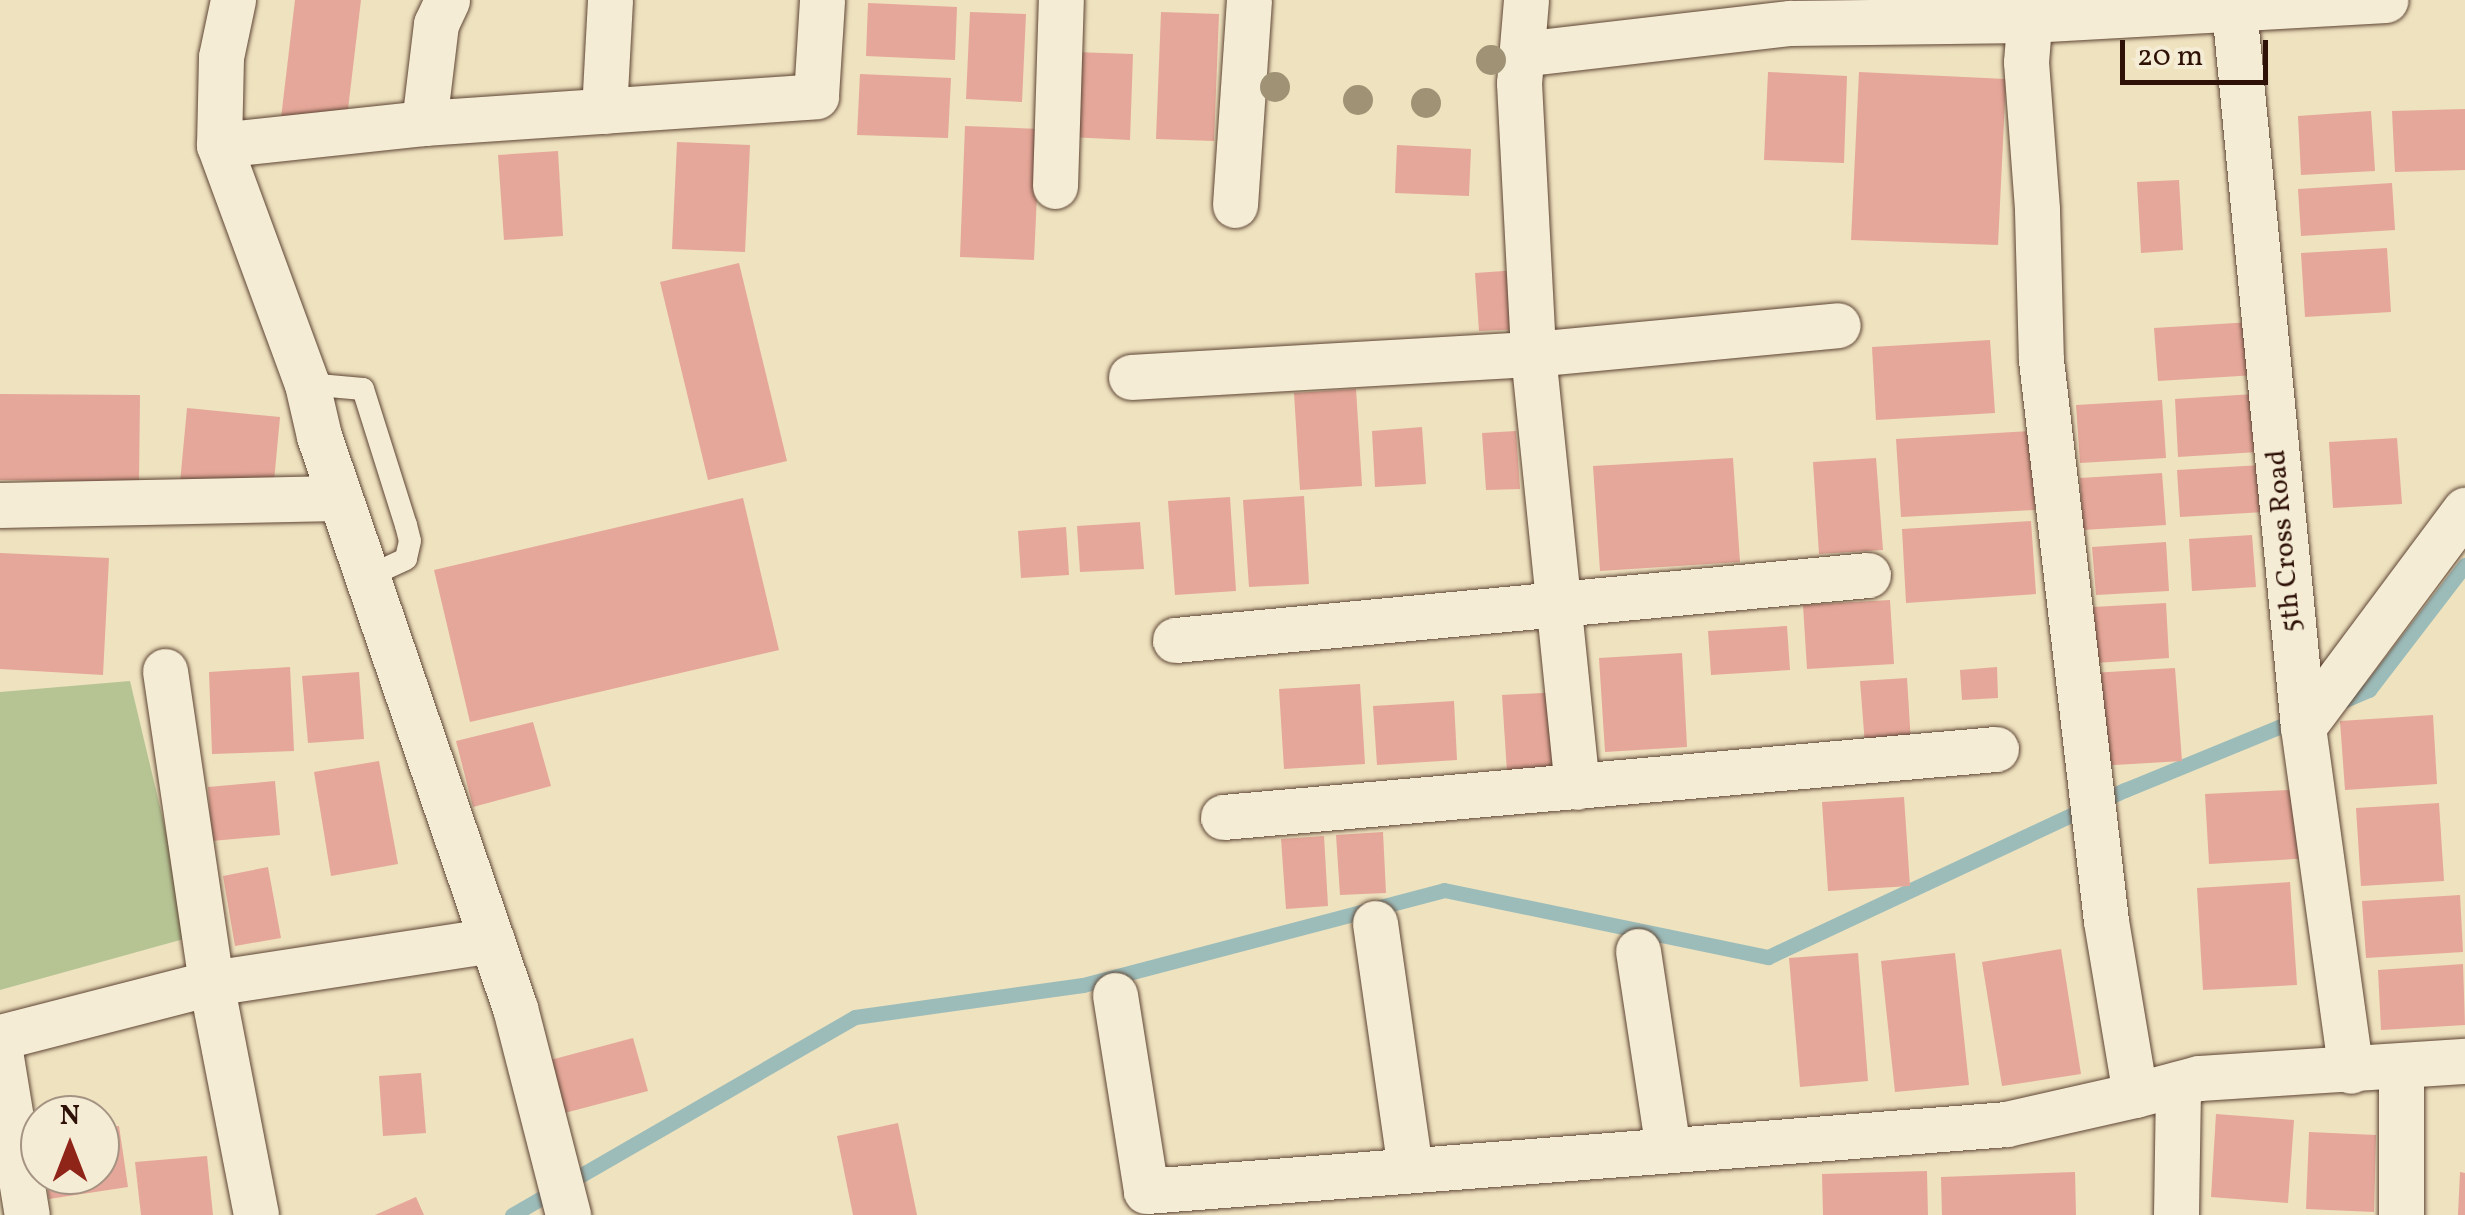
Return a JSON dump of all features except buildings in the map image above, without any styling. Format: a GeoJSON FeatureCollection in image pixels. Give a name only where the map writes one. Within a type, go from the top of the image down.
{"type":"FeatureCollection","features":[{"type":"Feature","properties":{"kind":"street"},"geometry":{"type":"LineString","coordinates":[[233,0],[221,57],[219,145],[307,384],[340,498],[515,1008],[568,1215]]}},
{"type":"Feature","properties":{"kind":"street"},"geometry":{"type":"LineString","coordinates":[[424,123],[436,24],[447,0]]}},
{"type":"Feature","properties":{"kind":"street"},"geometry":{"type":"LineString","coordinates":[[604,111],[610,0]]}},
{"type":"Feature","properties":{"kind":"street"},"geometry":{"type":"LineString","coordinates":[[219,145],[424,123],[816,96],[822,0]]}},
{"type":"Feature","properties":{"kind":"street"},"geometry":{"type":"LineString","coordinates":[[1055,186],[1061,0]]}},
{"type":"Feature","properties":{"kind":"street"},"geometry":{"type":"LineString","coordinates":[[1235,205],[1249,0]]}},
{"type":"Feature","properties":{"kind":"street"},"geometry":{"type":"LineString","coordinates":[[1526,0],[1519,83],[1533,354],[1578,787]]}},
{"type":"Feature","properties":{"kind":"street"},"geometry":{"type":"LineString","coordinates":[[1521,54],[1790,12],[2385,0]]}},
{"type":"Feature","properties":{"kind":"street","name":"5th Cross Road"},"geometry":{"type":"LineString","coordinates":[[2262,5],[2303,727],[2351,1072]]}},
{"type":"Feature","properties":{"kind":"street"},"geometry":{"type":"LineString","coordinates":[[2030,10],[2026,62],[2037,210],[2041,360],[2053,486],[2106,922],[2135,1095]]}},
{"type":"Feature","properties":{"kind":"street"},"geometry":{"type":"LineString","coordinates":[[1131,377],[1533,354],[1838,325]]}},
{"type":"Feature","properties":{"kind":"street"},"geometry":{"type":"LineString","coordinates":[[0,506],[340,498]]}},
{"type":"Feature","properties":{"kind":"street"},"geometry":{"type":"LineString","coordinates":[[2303,727],[2465,510]]}},
{"type":"Feature","properties":{"kind":"street"},"geometry":{"type":"LineString","coordinates":[[1175,640],[1868,575]]}},
{"type":"Feature","properties":{"kind":"street"},"geometry":{"type":"LineString","coordinates":[[165,671],[211,983],[256,1215]]}},
{"type":"Feature","properties":{"kind":"street"},"geometry":{"type":"LineString","coordinates":[[1223,816],[1996,750]]}},
{"type":"Feature","properties":{"kind":"street"},"geometry":{"type":"LineString","coordinates":[[1375,923],[1410,1170]]}},
{"type":"Feature","properties":{"kind":"street"},"geometry":{"type":"LineString","coordinates":[[0,1037],[211,983],[492,940]]}},
{"type":"Feature","properties":{"kind":"street"},"geometry":{"type":"LineString","coordinates":[[1638,951],[1668,1150]]}},
{"type":"Feature","properties":{"kind":"street"},"geometry":{"type":"LineString","coordinates":[[1116,995],[1146,1191],[2006,1124],[2199,1078],[2351,1072],[2465,1061]]}},
{"type":"Feature","properties":{"kind":"street"},"geometry":{"type":"LineString","coordinates":[[0,1051],[27,1215]]}},
{"type":"Feature","properties":{"kind":"street"},"geometry":{"type":"LineString","coordinates":[[2401,1066],[2401,1215]]}},
{"type":"Feature","properties":{"kind":"street"},"geometry":{"type":"LineString","coordinates":[[2176,1215],[2178,1084]]}},
{"type":"Feature","properties":{"kind":"lane"},"geometry":{"type":"LineString","coordinates":[[307,384],[362,389],[406,525],[410,541],[406,559],[368,577]]}},
{"type":"Feature","properties":{"kind":"green space"},"geometry":{"type":"Polygon","coordinates":[[[130,681],[191,937],[0,990],[0,692],[130,681]]]}},
{"type":"Feature","properties":{"kind":"waterway"},"geometry":{"type":"LineString","coordinates":[[2338,703],[2369,690],[2465,565]]}},
{"type":"Feature","properties":{"kind":"waterway"},"geometry":{"type":"LineString","coordinates":[[512,1215],[855,1017],[1083,985],[1444,890],[1768,957],[2125,790],[2298,719]]}}]}
